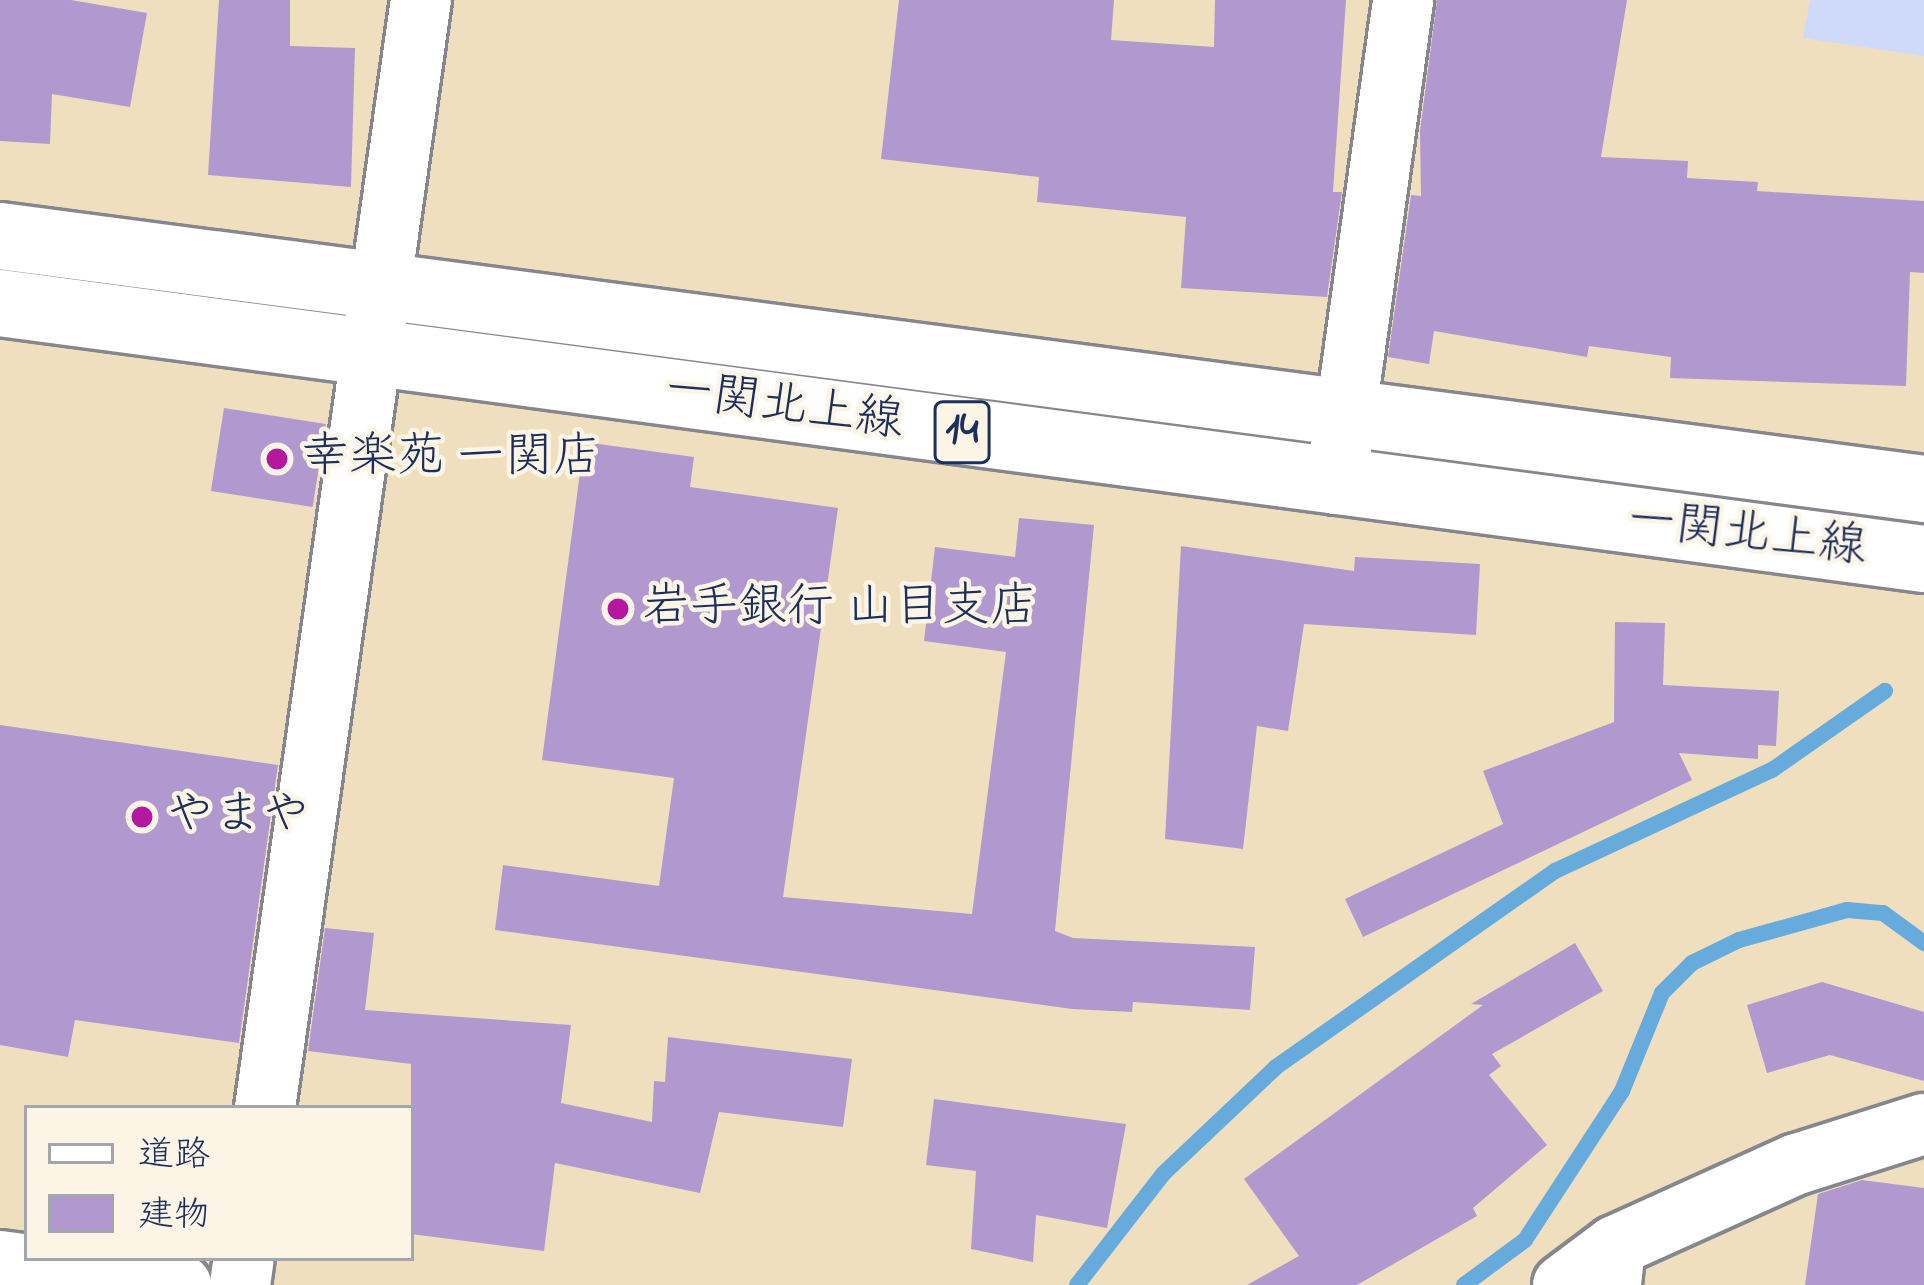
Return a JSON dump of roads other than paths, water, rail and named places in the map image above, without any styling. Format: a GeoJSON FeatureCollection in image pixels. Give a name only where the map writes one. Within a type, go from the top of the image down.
{"type":"FeatureCollection","features":[{"type":"Feature","properties":{"kind":"main road","name":"一関北上線"},"geometry":{"type":"LineString","coordinates":[[0,236],[1924,489]]}},
{"type":"Feature","properties":{"kind":"main road","name":"一関北上線"},"geometry":{"type":"LineString","coordinates":[[0,303],[1924,559]]}},
{"type":"Feature","properties":{"kind":"street"},"geometry":{"type":"LineString","coordinates":[[265,1105],[386,286],[421,0]]}},
{"type":"Feature","properties":{"kind":"street"},"geometry":{"type":"LineString","coordinates":[[1336,484],[1403,0]]}},
{"type":"Feature","properties":{"kind":"street"},"geometry":{"type":"LineString","coordinates":[[1562,1285],[1613,1266],[1797,1164],[1924,1124]]}},
{"type":"Feature","properties":{"kind":"street"},"geometry":{"type":"LineString","coordinates":[[0,1261],[182,1285]]}},
{"type":"Feature","properties":{"kind":"waterway"},"geometry":{"type":"LineString","coordinates":[[1077,1285],[1163,1174],[1276,1067],[1555,871],[1772,770],[1885,691]]}},
{"type":"Feature","properties":{"kind":"waterway"},"geometry":{"type":"LineString","coordinates":[[1464,1285],[1525,1240],[1622,1091],[1662,993],[1692,963],[1739,940],[1847,910],[1883,913],[1924,943]]}},
{"type":"Feature","properties":{"kind":"place","name":"幸楽苑 一関店"},"geometry":{"type":"Point","coordinates":[277,459]}},
{"type":"Feature","properties":{"kind":"place","name":"岩手銀行 山目支店"},"geometry":{"type":"Point","coordinates":[618,609]}},
{"type":"Feature","properties":{"kind":"place","name":"やまや"},"geometry":{"type":"Point","coordinates":[142,817]}}]}
